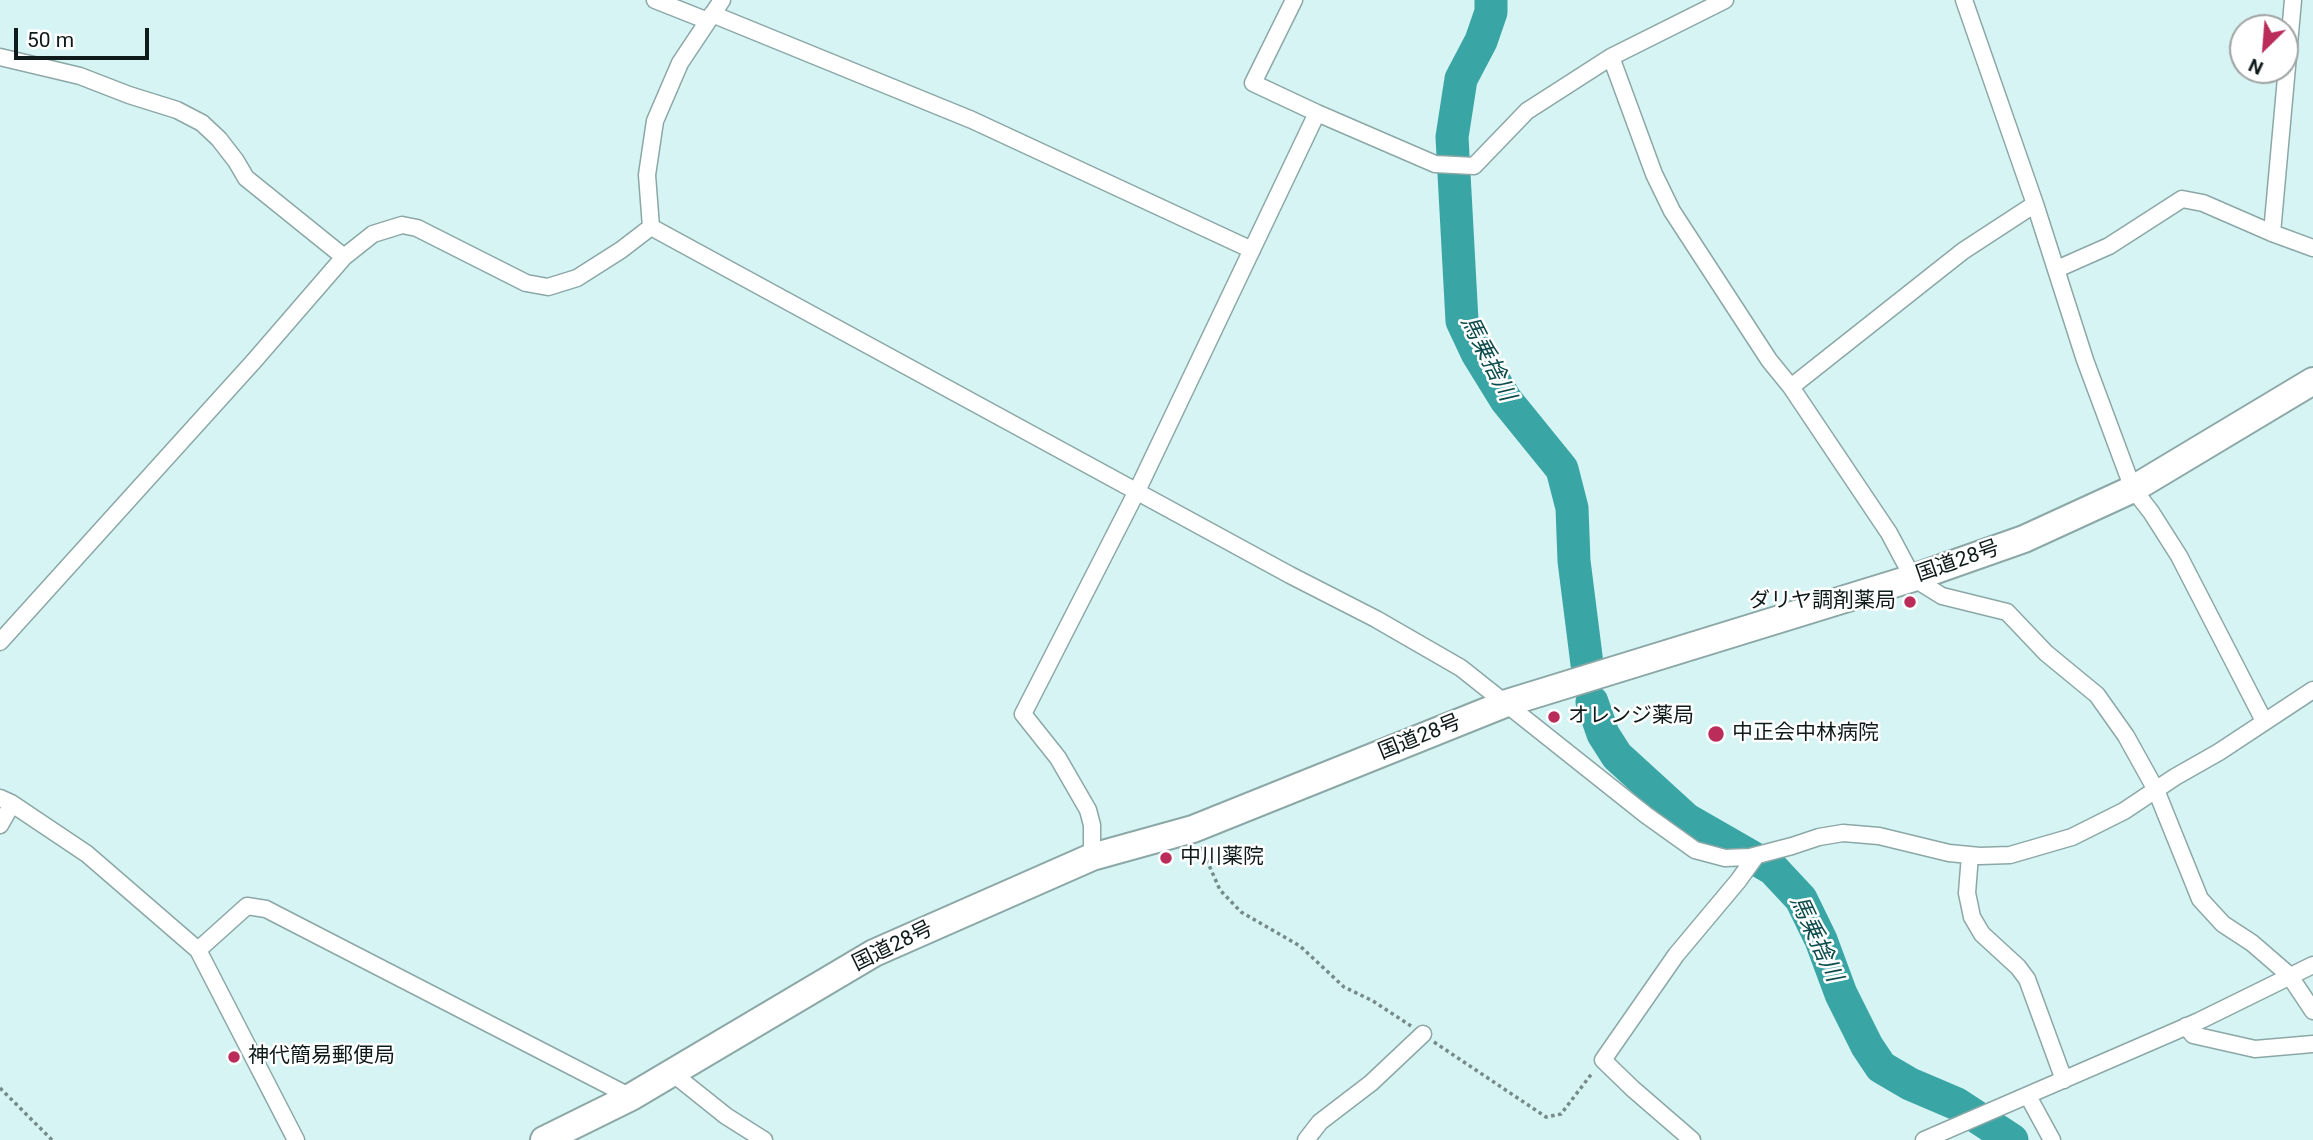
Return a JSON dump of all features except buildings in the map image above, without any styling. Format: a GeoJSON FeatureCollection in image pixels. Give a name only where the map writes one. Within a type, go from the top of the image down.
{"type":"FeatureCollection","features":[{"type":"Feature","properties":{"kind":"highway","name":"国道28号"},"geometry":{"type":"LineString","coordinates":[[544,1140],[631,1097],[874,953],[1092,857],[1193,829],[1507,703],[1913,578],[2024,539],[2133,489],[2313,381]]}},
{"type":"Feature","properties":{"kind":"street"},"geometry":{"type":"LineString","coordinates":[[655,0],[710,18],[972,120],[1252,250]]}},
{"type":"Feature","properties":{"kind":"street"},"geometry":{"type":"LineString","coordinates":[[651,227],[647,174],[655,121],[680,63],[722,0]]}},
{"type":"Feature","properties":{"kind":"street"},"geometry":{"type":"LineString","coordinates":[[1294,0],[1253,83],[1435,164],[1474,166],[1527,111],[1611,57],[1725,0]]}},
{"type":"Feature","properties":{"kind":"street"},"geometry":{"type":"LineString","coordinates":[[1964,0],[2057,268],[2085,360],[2133,489],[2179,556],[2264,720]]}},
{"type":"Feature","properties":{"kind":"street"},"geometry":{"type":"LineString","coordinates":[[2272,233],[2293,0]]}},
{"type":"Feature","properties":{"kind":"street"},"geometry":{"type":"LineString","coordinates":[[0,57],[80,76],[177,110],[202,123],[236,160],[246,178],[344,257]]}},
{"type":"Feature","properties":{"kind":"street"},"geometry":{"type":"LineString","coordinates":[[1611,57],[1654,174],[1672,211],[1769,360],[1791,387],[1889,533],[1913,578],[1942,596],[2007,612],[2046,653],[2097,695],[2126,736],[2156,790],[2200,899],[2223,924],[2252,943],[2289,975],[2313,1011]]}},
{"type":"Feature","properties":{"kind":"street"},"geometry":{"type":"LineString","coordinates":[[1092,857],[1092,825],[1088,810],[1058,758],[1023,714],[1137,491],[1317,113]]}},
{"type":"Feature","properties":{"kind":"street"},"geometry":{"type":"LineString","coordinates":[[2057,268],[2109,246],[2182,199],[2203,203],[2313,248]]}},
{"type":"Feature","properties":{"kind":"street"},"geometry":{"type":"LineString","coordinates":[[1791,387],[1963,251],[2035,204]]}},
{"type":"Feature","properties":{"kind":"street"},"geometry":{"type":"LineString","coordinates":[[0,642],[254,361],[344,257],[373,234],[402,225],[417,228],[526,283],[548,287],[576,278],[621,250],[651,227]]}},
{"type":"Feature","properties":{"kind":"street"},"geometry":{"type":"LineString","coordinates":[[651,227],[1440,655],[1507,703],[1646,815],[1695,850],[1725,858],[1756,856],[1819,836],[1843,833],[1879,836],[1950,853],[2010,855],[2072,837],[2124,811],[2313,690]]}},
{"type":"Feature","properties":{"kind":"street"},"geometry":{"type":"LineString","coordinates":[[0,825],[6,801],[87,854],[198,950],[296,1140]]}},
{"type":"Feature","properties":{"kind":"street"},"geometry":{"type":"LineString","coordinates":[[1970,855],[1967,893],[1972,917],[1982,934],[2018,967],[2027,979],[2063,1080]]}},
{"type":"Feature","properties":{"kind":"street"},"geometry":{"type":"LineString","coordinates":[[1692,1140],[1603,1060],[1676,955],[1756,856]]}},
{"type":"Feature","properties":{"kind":"street"},"geometry":{"type":"LineString","coordinates":[[198,950],[247,906],[266,909],[631,1097]]}},
{"type":"Feature","properties":{"kind":"street"},"geometry":{"type":"LineString","coordinates":[[1924,1140],[2186,1026],[2313,965]]}},
{"type":"Feature","properties":{"kind":"street"},"geometry":{"type":"LineString","coordinates":[[2186,1026],[2193,1035],[2255,1049],[2313,1044]]}},
{"type":"Feature","properties":{"kind":"street"},"geometry":{"type":"LineString","coordinates":[[1306,1140],[1320,1122],[1371,1083],[1423,1034]]}},
{"type":"Feature","properties":{"kind":"street"},"geometry":{"type":"LineString","coordinates":[[671,1072],[726,1116],[764,1140]]}},
{"type":"Feature","properties":{"kind":"street"},"geometry":{"type":"LineString","coordinates":[[2028,1096],[2052,1140]]}},
{"type":"Feature","properties":{"kind":"path"},"geometry":{"type":"LineString","coordinates":[[1193,829],[1220,890],[1241,912],[1300,946],[1344,987],[1373,1001],[1546,1117],[1561,1114],[1603,1060]]}},
{"type":"Feature","properties":{"kind":"path"},"geometry":{"type":"LineString","coordinates":[[0,1088],[52,1140]]}},
{"type":"Feature","properties":{"kind":"waterway","name":"馬乗捨川"},"geometry":{"type":"LineString","coordinates":[[1491,0],[1491,12],[1481,41],[1461,79],[1452,137],[1462,321],[1477,353],[1506,400],[1562,469],[1572,508],[1574,561],[1587,664]]}},
{"type":"Feature","properties":{"kind":"waterway","name":"馬乗捨川"},"geometry":{"type":"LineString","coordinates":[[1592,702],[1603,734],[1617,756],[1686,819],[1773,869],[1801,899],[1821,940],[1841,994],[1867,1046],[1881,1067],[1910,1084],[1957,1104],[2012,1140]]}},
{"type":"Feature","properties":{"kind":"place","name":"ダリヤ調剤薬局"},"geometry":{"type":"Point","coordinates":[1910,602]}},
{"type":"Feature","properties":{"kind":"place","name":"オレンジ薬局"},"geometry":{"type":"Point","coordinates":[1554,717]}},
{"type":"Feature","properties":{"kind":"place","name":"中正会中林病院"},"geometry":{"type":"Point","coordinates":[1716,734]}},
{"type":"Feature","properties":{"kind":"place","name":"中川薬院"},"geometry":{"type":"Point","coordinates":[1166,858]}},
{"type":"Feature","properties":{"kind":"place","name":"神代簡易郵便局"},"geometry":{"type":"Point","coordinates":[234,1057]}}]}
